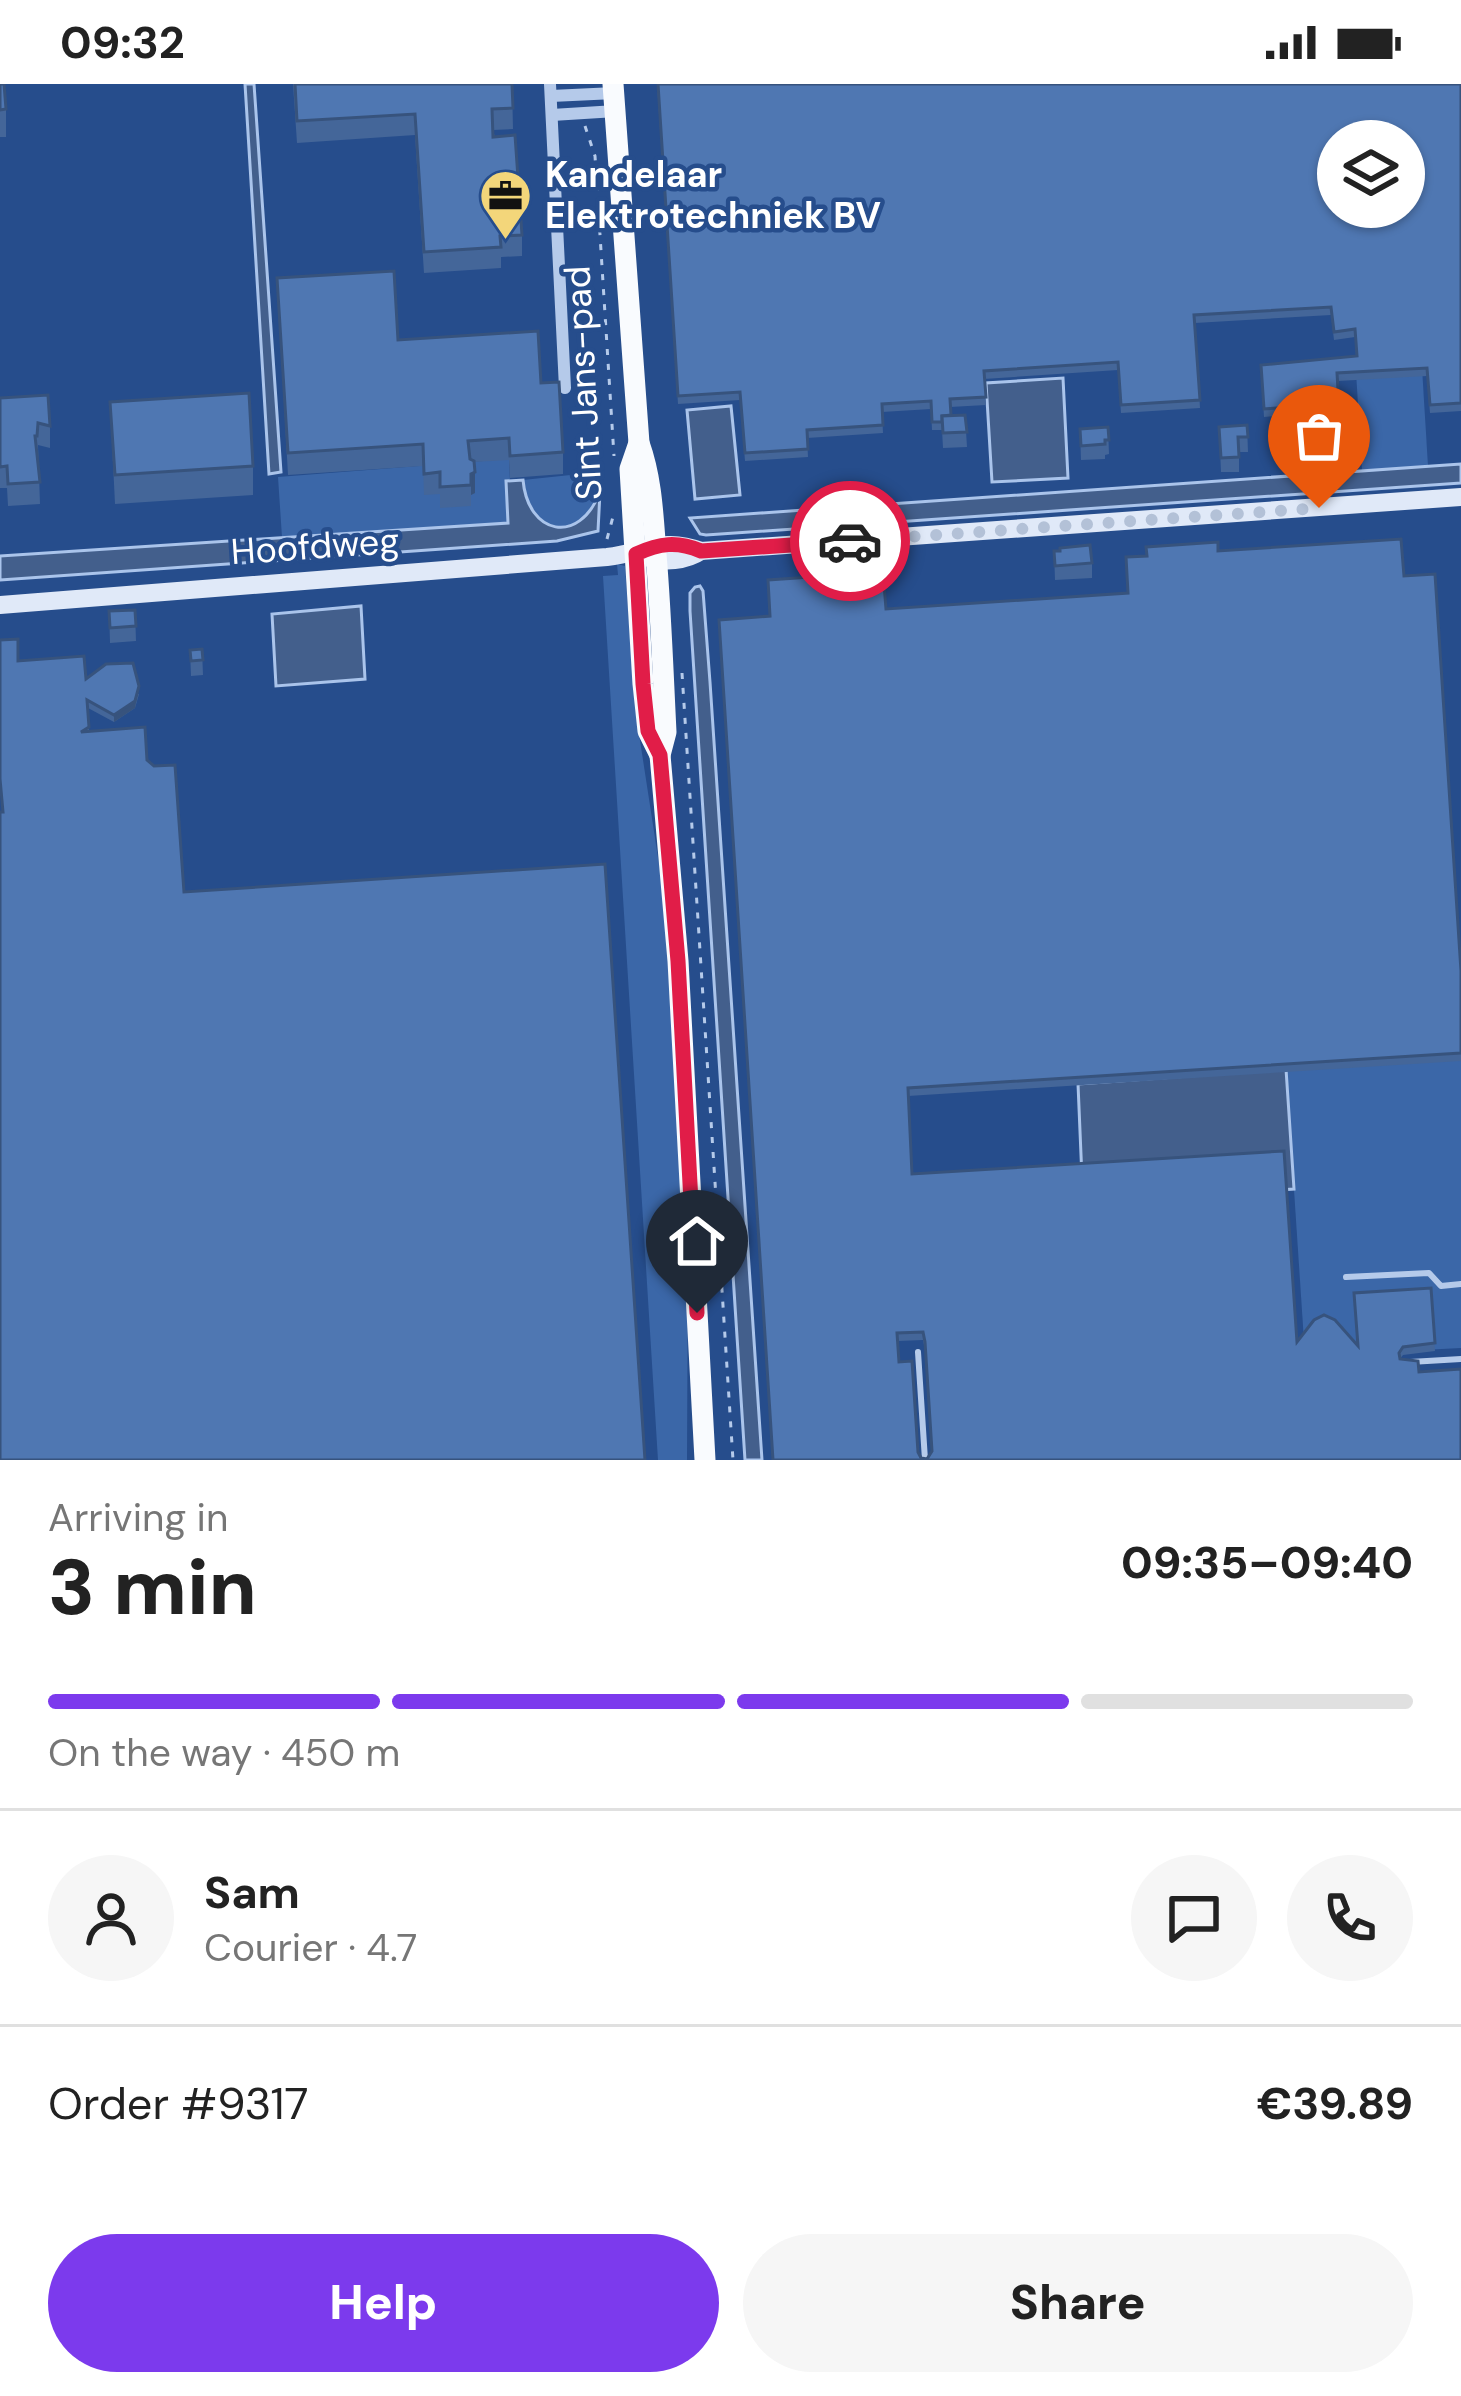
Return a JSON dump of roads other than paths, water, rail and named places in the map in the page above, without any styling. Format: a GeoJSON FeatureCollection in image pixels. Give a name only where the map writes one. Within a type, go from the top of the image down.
{"type":"FeatureCollection","features":[{"type":"Feature","properties":{"kind":"main road"},"geometry":{"type":"LineString","coordinates":[[615,93],[639,443],[630,469],[649,553],[643,684],[648,731],[660,755],[681,1004],[703,1456]]}},
{"type":"Feature","properties":{"kind":"main road","name":"Hoofdweg"},"geometry":{"type":"LineString","coordinates":[[0,605],[649,553],[691,558],[701,551],[1461,497]]}},
{"type":"Feature","properties":{"kind":"street"},"geometry":{"type":"LineString","coordinates":[[565,388],[550,90],[615,93]]}},
{"type":"Feature","properties":{"kind":"street"},"geometry":{"type":"LineString","coordinates":[[551,115],[582,113],[615,93]]}},
{"type":"Feature","properties":{"kind":"lane"},"geometry":{"type":"LineString","coordinates":[[1346,1276],[1429,1273],[1442,1286],[1461,1284]]}},
{"type":"Feature","properties":{"kind":"lane"},"geometry":{"type":"LineString","coordinates":[[918,1352],[925,1460]]}},
{"type":"Feature","properties":{"kind":"lane"},"geometry":{"type":"LineString","coordinates":[[1406,1362],[1461,1359]]}},
{"type":"Feature","properties":{"kind":"place","name":"Kandelaar Elektrotechniek BV"},"geometry":{"type":"Point","coordinates":[506,241]}}]}
